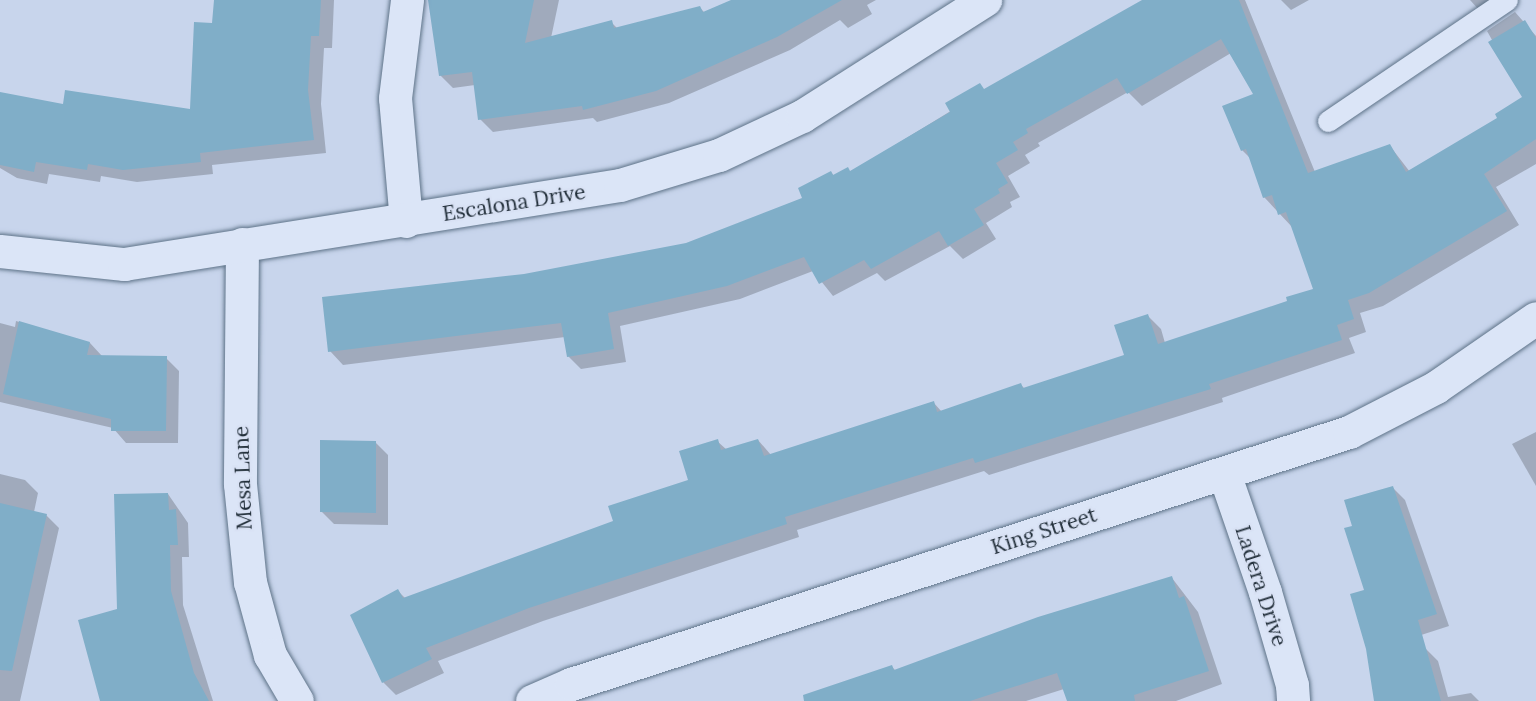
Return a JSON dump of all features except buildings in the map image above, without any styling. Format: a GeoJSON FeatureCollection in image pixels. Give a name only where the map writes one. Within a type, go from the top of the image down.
{"type":"FeatureCollection","features":[{"type":"Feature","properties":{"kind":"street"},"geometry":{"type":"LineString","coordinates":[[406,221],[395,98],[407,0]]}},
{"type":"Feature","properties":{"kind":"street","name":"Escalona Drive"},"geometry":{"type":"LineString","coordinates":[[0,251],[124,264],[242,244],[406,221],[620,185],[719,155],[802,117],[974,3]]}},
{"type":"Feature","properties":{"kind":"street","name":"Mesa Lane"},"geometry":{"type":"LineString","coordinates":[[242,244],[240,484],[250,582],[270,655],[297,701]]}},
{"type":"Feature","properties":{"kind":"street","name":"King Street"},"geometry":{"type":"LineString","coordinates":[[532,701],[571,684],[1349,432],[1436,387],[1536,318]]}},
{"type":"Feature","properties":{"kind":"street","name":"Ladera Drive"},"geometry":{"type":"LineString","coordinates":[[1224,473],[1266,592],[1292,685],[1293,701]]}},
{"type":"Feature","properties":{"kind":"lane"},"geometry":{"type":"LineString","coordinates":[[1328,121],[1507,0]]}}]}
